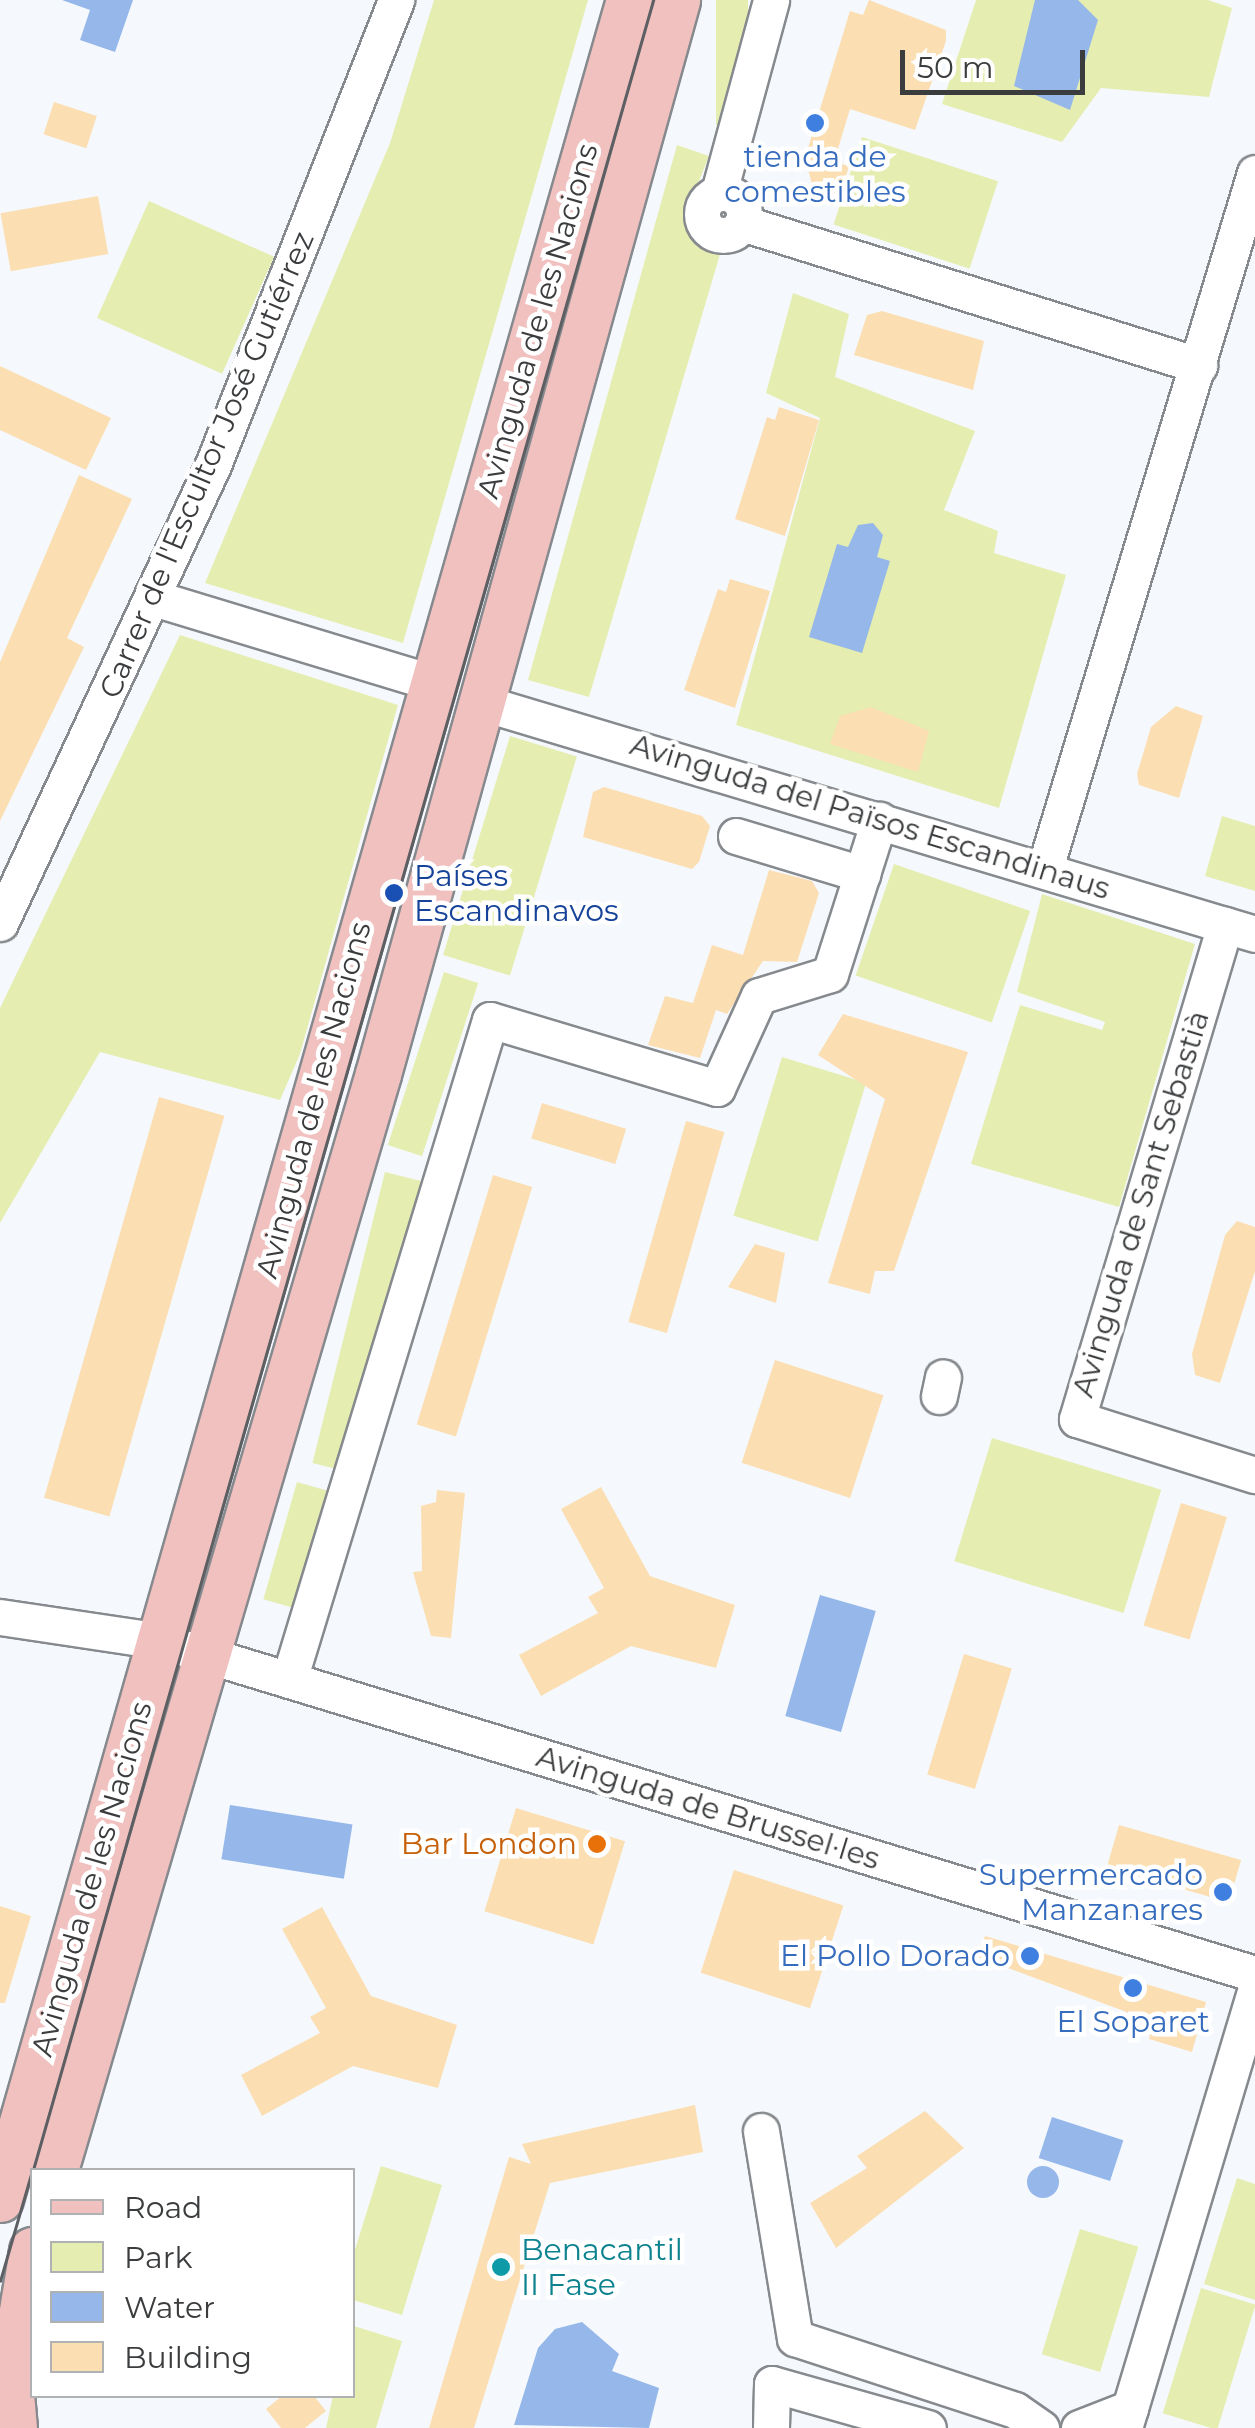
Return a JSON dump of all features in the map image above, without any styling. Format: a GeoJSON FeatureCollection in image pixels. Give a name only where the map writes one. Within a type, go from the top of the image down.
{"type":"FeatureCollection","features":[{"type":"Feature","properties":{"kind":"main road","name":"Avinguda de les Nacions"},"geometry":{"type":"LineString","coordinates":[[55,2168],[181,1647],[431,682],[629,0]]}},
{"type":"Feature","properties":{"kind":"main road","name":"Avinguda de les Nacions"},"geometry":{"type":"LineString","coordinates":[[0,2200],[484,703],[677,0]]}},
{"type":"Feature","properties":{"kind":"main road"},"geometry":{"type":"LineString","coordinates":[[14,2428],[10,2382],[30,2262]]}},
{"type":"Feature","properties":{"kind":"street","name":"Carrer de l'Escultor José Gutiérrez"},"geometry":{"type":"LineString","coordinates":[[0,923],[154,598],[396,0]]}},
{"type":"Feature","properties":{"kind":"street"},"geometry":{"type":"LineString","coordinates":[[772,0],[726,150],[733,205],[1199,365]]}},
{"type":"Feature","properties":{"kind":"street"},"geometry":{"type":"LineString","coordinates":[[1045,868],[1255,173]]}},
{"type":"Feature","properties":{"kind":"street"},"geometry":{"type":"LineString","coordinates":[[154,598],[431,682]]}},
{"type":"Feature","properties":{"kind":"street","name":"Avinguda del Països Escandinaus"},"geometry":{"type":"LineString","coordinates":[[484,703],[1045,868],[1240,930]]}},
{"type":"Feature","properties":{"kind":"street"},"geometry":{"type":"LineString","coordinates":[[289,1680],[490,1020],[718,1088],[759,996],[830,974],[879,820]]}},
{"type":"Feature","properties":{"kind":"street"},"geometry":{"type":"LineString","coordinates":[[736,836],[862,874]]}},
{"type":"Feature","properties":{"kind":"street","name":"Avinguda de Sant Sebastià"},"geometry":{"type":"LineString","coordinates":[[1240,930],[1077,1419],[1255,1474]]}},
{"type":"Feature","properties":{"kind":"street","name":"Avinguda de Brussel·les"},"geometry":{"type":"LineString","coordinates":[[0,1617],[181,1647],[1255,1974]]}},
{"type":"Feature","properties":{"kind":"street"},"geometry":{"type":"LineString","coordinates":[[1078,2428],[1127,2418],[1255,1992]]}},
{"type":"Feature","properties":{"kind":"street"},"geometry":{"type":"LineString","coordinates":[[761,2131],[795,2338],[1014,2410],[1041,2428]]}},
{"type":"Feature","properties":{"kind":"street"},"geometry":{"type":"LineString","coordinates":[[772,2428],[772,2384],[928,2428]]}},
{"type":"Feature","properties":{"kind":"green space"},"geometry":{"type":"Polygon","coordinates":[[[434,0],[588,0],[403,643],[205,583],[390,143],[434,0]]]}},
{"type":"Feature","properties":{"kind":"green space"},"geometry":{"type":"Polygon","coordinates":[[[716,0],[748,0],[748,125],[716,125],[716,0]]]}},
{"type":"Feature","properties":{"kind":"green space"},"geometry":{"type":"Polygon","coordinates":[[[976,0],[1208,0],[1232,8],[1209,97],[1101,88],[1062,142],[942,104],[976,0]]]}},
{"type":"Feature","properties":{"kind":"green space"},"geometry":{"type":"Polygon","coordinates":[[[862,137],[998,181],[970,269],[834,224],[862,137]]]}},
{"type":"Feature","properties":{"kind":"green space"},"geometry":{"type":"Polygon","coordinates":[[[677,145],[709,156],[688,209],[697,239],[721,251],[589,697],[528,680],[677,145]]]}},
{"type":"Feature","properties":{"kind":"green space"},"geometry":{"type":"Polygon","coordinates":[[[149,201],[274,257],[222,374],[97,318],[149,201]]]}},
{"type":"Feature","properties":{"kind":"green space"},"geometry":{"type":"Polygon","coordinates":[[[793,293],[849,314],[835,377],[975,431],[944,510],[998,531],[994,553],[1066,575],[999,808],[736,725],[820,418],[766,393],[793,293]]]}},
{"type":"Feature","properties":{"kind":"green space"},"geometry":{"type":"Polygon","coordinates":[[[180,635],[398,705],[300,1054],[280,1100],[100,1052],[0,1223],[0,1008],[180,635]]]}},
{"type":"Feature","properties":{"kind":"green space"},"geometry":{"type":"Polygon","coordinates":[[[510,736],[577,756],[510,975],[443,955],[510,736]]]}},
{"type":"Feature","properties":{"kind":"green space"},"geometry":{"type":"Polygon","coordinates":[[[1222,816],[1255,826],[1255,891],[1205,876],[1222,816]]]}},
{"type":"Feature","properties":{"kind":"green space"},"geometry":{"type":"Polygon","coordinates":[[[894,864],[1030,911],[992,1022],[856,976],[894,864]]]}},
{"type":"Feature","properties":{"kind":"green space"},"geometry":{"type":"Polygon","coordinates":[[[1042,894],[1195,944],[1119,1207],[971,1164],[1020,1005],[1102,1030],[1105,1022],[1017,992],[1042,894]]]}},
{"type":"Feature","properties":{"kind":"green space"},"geometry":{"type":"Polygon","coordinates":[[[444,972],[478,983],[422,1156],[388,1145],[444,972]]]}},
{"type":"Feature","properties":{"kind":"green space"},"geometry":{"type":"Polygon","coordinates":[[[782,1057],[866,1083],[818,1241],[733,1216],[782,1057]]]}},
{"type":"Feature","properties":{"kind":"green space"},"geometry":{"type":"Polygon","coordinates":[[[385,1172],[422,1181],[349,1472],[312,1463],[385,1172]]]}},
{"type":"Feature","properties":{"kind":"green space"},"geometry":{"type":"Polygon","coordinates":[[[992,1438],[1161,1490],[1124,1613],[954,1561],[992,1438]]]}},
{"type":"Feature","properties":{"kind":"green space"},"geometry":{"type":"Polygon","coordinates":[[[297,1482],[336,1493],[303,1611],[263,1599],[297,1482]]]}},
{"type":"Feature","properties":{"kind":"green space"},"geometry":{"type":"Polygon","coordinates":[[[381,2166],[442,2185],[402,2315],[355,2301],[355,2250],[381,2166]]]}},
{"type":"Feature","properties":{"kind":"green space"},"geometry":{"type":"Polygon","coordinates":[[[1237,2178],[1255,2184],[1255,2300],[1204,2284],[1237,2178]]]}},
{"type":"Feature","properties":{"kind":"green space"},"geometry":{"type":"Polygon","coordinates":[[[1080,2229],[1138,2247],[1100,2372],[1042,2354],[1080,2229]]]}},
{"type":"Feature","properties":{"kind":"green space"},"geometry":{"type":"Polygon","coordinates":[[[1201,2288],[1255,2305],[1218,2428],[1163,2413],[1201,2288]]]}},
{"type":"Feature","properties":{"kind":"green space"},"geometry":{"type":"Polygon","coordinates":[[[355,2326],[402,2341],[376,2428],[326,2428],[333,2398],[355,2398],[355,2326]]]}},
{"type":"Feature","properties":{"kind":"water"},"geometry":{"type":"Polygon","coordinates":[[[62,0],[133,0],[115,52],[80,40],[90,10],[62,0]]]}},
{"type":"Feature","properties":{"kind":"water"},"geometry":{"type":"Polygon","coordinates":[[[1035,0],[1078,0],[1098,20],[1070,110],[1014,86],[1035,0]]]}},
{"type":"Feature","properties":{"kind":"water"},"geometry":{"type":"Polygon","coordinates":[[[873,523],[883,535],[877,557],[890,561],[862,653],[809,637],[837,544],[848,547],[858,525],[873,523]]]}},
{"type":"Feature","properties":{"kind":"water"},"geometry":{"type":"Polygon","coordinates":[[[820,1595],[876,1611],[841,1732],[785,1716],[820,1595]]]}},
{"type":"Feature","properties":{"kind":"water"},"geometry":{"type":"Polygon","coordinates":[[[230,1805],[352,1824],[344,1879],[221,1859],[230,1805]]]}},
{"type":"Feature","properties":{"kind":"water"},"geometry":{"type":"Polygon","coordinates":[[[1052,2117],[1123,2140],[1110,2181],[1039,2158],[1052,2117]]]}},
{"type":"Feature","properties":{"kind":"water"},"geometry":{"type":"Polygon","coordinates":[[[1043,2166],[1054,2171],[1059,2182],[1054,2193],[1043,2198],[1032,2193],[1027,2182],[1032,2171],[1043,2166]]]}},
{"type":"Feature","properties":{"kind":"water"},"geometry":{"type":"Polygon","coordinates":[[[582,2322],[619,2354],[612,2371],[659,2388],[649,2428],[514,2425],[538,2348],[555,2329],[582,2322]]]}},
{"type":"Feature","properties":{"kind":"building"},"geometry":{"type":"Polygon","coordinates":[[[869,0],[946,30],[946,41],[915,130],[850,109],[834,162],[849,166],[840,196],[812,184],[805,158],[850,11],[863,15],[869,0]]]}},
{"type":"Feature","properties":{"kind":"building"},"geometry":{"type":"Polygon","coordinates":[[[54,102],[97,116],[86,148],[43,134],[54,102]]]}},
{"type":"Feature","properties":{"kind":"building"},"geometry":{"type":"Polygon","coordinates":[[[98,196],[108,254],[11,271],[1,213],[98,196]]]}},
{"type":"Feature","properties":{"kind":"building"},"geometry":{"type":"Polygon","coordinates":[[[882,311],[984,341],[973,390],[854,355],[867,315],[882,311]]]}},
{"type":"Feature","properties":{"kind":"building"},"geometry":{"type":"Polygon","coordinates":[[[0,366],[111,418],[86,470],[0,430],[0,366]]]}},
{"type":"Feature","properties":{"kind":"building"},"geometry":{"type":"Polygon","coordinates":[[[779,407],[819,420],[785,536],[735,519],[767,417],[775,420],[779,407]]]}},
{"type":"Feature","properties":{"kind":"building"},"geometry":{"type":"Polygon","coordinates":[[[79,475],[132,499],[67,638],[84,647],[0,821],[0,662],[79,475]]]}},
{"type":"Feature","properties":{"kind":"building"},"geometry":{"type":"Polygon","coordinates":[[[730,579],[770,591],[735,708],[684,690],[718,589],[726,592],[730,579]]]}},
{"type":"Feature","properties":{"kind":"building"},"geometry":{"type":"Polygon","coordinates":[[[1176,706],[1203,716],[1179,798],[1139,785],[1137,774],[1151,727],[1176,706]]]}},
{"type":"Feature","properties":{"kind":"building"},"geometry":{"type":"Polygon","coordinates":[[[871,707],[929,731],[918,772],[830,744],[840,716],[871,707]]]}},
{"type":"Feature","properties":{"kind":"building"},"geometry":{"type":"Polygon","coordinates":[[[604,787],[702,816],[710,826],[699,862],[692,869],[583,837],[593,792],[604,787]]]}},
{"type":"Feature","properties":{"kind":"building"},"geometry":{"type":"Polygon","coordinates":[[[769,870],[812,881],[819,893],[797,962],[763,961],[727,1014],[716,1010],[700,1058],[648,1045],[665,996],[693,1003],[712,945],[743,955],[769,870]]]}},
{"type":"Feature","properties":{"kind":"building"},"geometry":{"type":"Polygon","coordinates":[[[843,1014],[968,1052],[894,1271],[875,1271],[870,1294],[828,1283],[885,1099],[818,1055],[843,1014]]]}},
{"type":"Feature","properties":{"kind":"building"},"geometry":{"type":"Polygon","coordinates":[[[159,1097],[224,1116],[109,1517],[44,1498],[159,1097]]]}},
{"type":"Feature","properties":{"kind":"building"},"geometry":{"type":"Polygon","coordinates":[[[542,1103],[626,1129],[615,1164],[531,1138],[542,1103]]]}},
{"type":"Feature","properties":{"kind":"building"},"geometry":{"type":"Polygon","coordinates":[[[686,1121],[724,1132],[667,1333],[628,1322],[686,1121]]]}},
{"type":"Feature","properties":{"kind":"building"},"geometry":{"type":"Polygon","coordinates":[[[493,1175],[532,1187],[456,1437],[417,1425],[493,1175]]]}},
{"type":"Feature","properties":{"kind":"building"},"geometry":{"type":"Polygon","coordinates":[[[1237,1221],[1255,1227],[1255,1271],[1220,1383],[1195,1375],[1192,1354],[1225,1235],[1237,1221]]]}},
{"type":"Feature","properties":{"kind":"building"},"geometry":{"type":"Polygon","coordinates":[[[755,1244],[785,1253],[776,1303],[728,1287],[755,1244]]]}},
{"type":"Feature","properties":{"kind":"building"},"geometry":{"type":"Polygon","coordinates":[[[775,1360],[883,1395],[850,1498],[742,1463],[775,1360]]]}},
{"type":"Feature","properties":{"kind":"building"},"geometry":{"type":"Polygon","coordinates":[[[601,1487],[650,1576],[735,1605],[716,1668],[631,1646],[541,1696],[519,1655],[598,1613],[588,1597],[604,1588],[561,1509],[601,1487]]]}},
{"type":"Feature","properties":{"kind":"building"},"geometry":{"type":"Polygon","coordinates":[[[437,1490],[465,1493],[451,1638],[431,1636],[413,1572],[422,1571],[421,1506],[436,1502],[437,1490]]]}},
{"type":"Feature","properties":{"kind":"building"},"geometry":{"type":"Polygon","coordinates":[[[1181,1503],[1227,1517],[1189,1639],[1144,1625],[1181,1503]]]}},
{"type":"Feature","properties":{"kind":"building"},"geometry":{"type":"Polygon","coordinates":[[[964,1654],[1012,1669],[975,1789],[927,1774],[964,1654]]]}},
{"type":"Feature","properties":{"kind":"building"},"geometry":{"type":"Polygon","coordinates":[[[516,1808],[625,1841],[593,1945],[484,1911],[516,1808]]]}},
{"type":"Feature","properties":{"kind":"building"},"geometry":{"type":"Polygon","coordinates":[[[1119,1825],[1241,1860],[1229,1902],[1107,1867],[1119,1825]]]}},
{"type":"Feature","properties":{"kind":"building"},"geometry":{"type":"Polygon","coordinates":[[[734,1870],[843,1906],[810,2008],[701,1973],[734,1870]]]}},
{"type":"Feature","properties":{"kind":"building"},"geometry":{"type":"Polygon","coordinates":[[[0,1906],[31,1916],[5,2003],[0,2003],[0,1906]]]}},
{"type":"Feature","properties":{"kind":"building"},"geometry":{"type":"Polygon","coordinates":[[[322,1907],[371,1996],[457,2025],[438,2088],[353,2066],[262,2116],[241,2075],[320,2033],[310,2017],[326,2008],[282,1929],[322,1907]]]}},
{"type":"Feature","properties":{"kind":"building"},"geometry":{"type":"Polygon","coordinates":[[[985,1936],[1206,2002],[1192,2052],[1149,2039],[1153,2025],[1124,2011],[978,1957],[985,1936]]]}},
{"type":"Feature","properties":{"kind":"building","name":"Benacantil II Fase"},"geometry":{"type":"Polygon","coordinates":[[[695,2105],[703,2152],[550,2183],[474,2428],[429,2428],[509,2157],[531,2164],[522,2144],[695,2105]]]}},
{"type":"Feature","properties":{"kind":"building"},"geometry":{"type":"Polygon","coordinates":[[[925,2111],[964,2148],[836,2248],[810,2203],[867,2168],[857,2156],[925,2111]]]}},
{"type":"Feature","properties":{"kind":"building"},"geometry":{"type":"Polygon","coordinates":[[[280,2398],[316,2398],[326,2411],[305,2428],[281,2428],[266,2409],[280,2398]]]}},
{"type":"Feature","properties":{"kind":"tram line"},"geometry":{"type":"LineString","coordinates":[[34,2168],[653,0]]}},
{"type":"Feature","properties":{"kind":"tram line"},"geometry":{"type":"LineString","coordinates":[[0,2281],[30,2178]]}},
{"type":"Feature","properties":{"kind":"place","name":"tienda de comestibles"},"geometry":{"type":"Point","coordinates":[815,123]}},
{"type":"Feature","properties":{"kind":"place","name":"Países Escandinavos"},"geometry":{"type":"Point","coordinates":[394,893]}},
{"type":"Feature","properties":{"kind":"place","name":"Bar London"},"geometry":{"type":"Point","coordinates":[597,1844]}},
{"type":"Feature","properties":{"kind":"place","name":"Supermercado Manzanares"},"geometry":{"type":"Point","coordinates":[1223,1892]}},
{"type":"Feature","properties":{"kind":"place","name":"El Pollo Dorado"},"geometry":{"type":"Point","coordinates":[1030,1956]}},
{"type":"Feature","properties":{"kind":"place","name":"El Soparet"},"geometry":{"type":"Point","coordinates":[1133,1988]}},
{"type":"Feature","properties":{"kind":"place","name":"Benacantil II Fase"},"geometry":{"type":"Point","coordinates":[501,2267]}}]}
